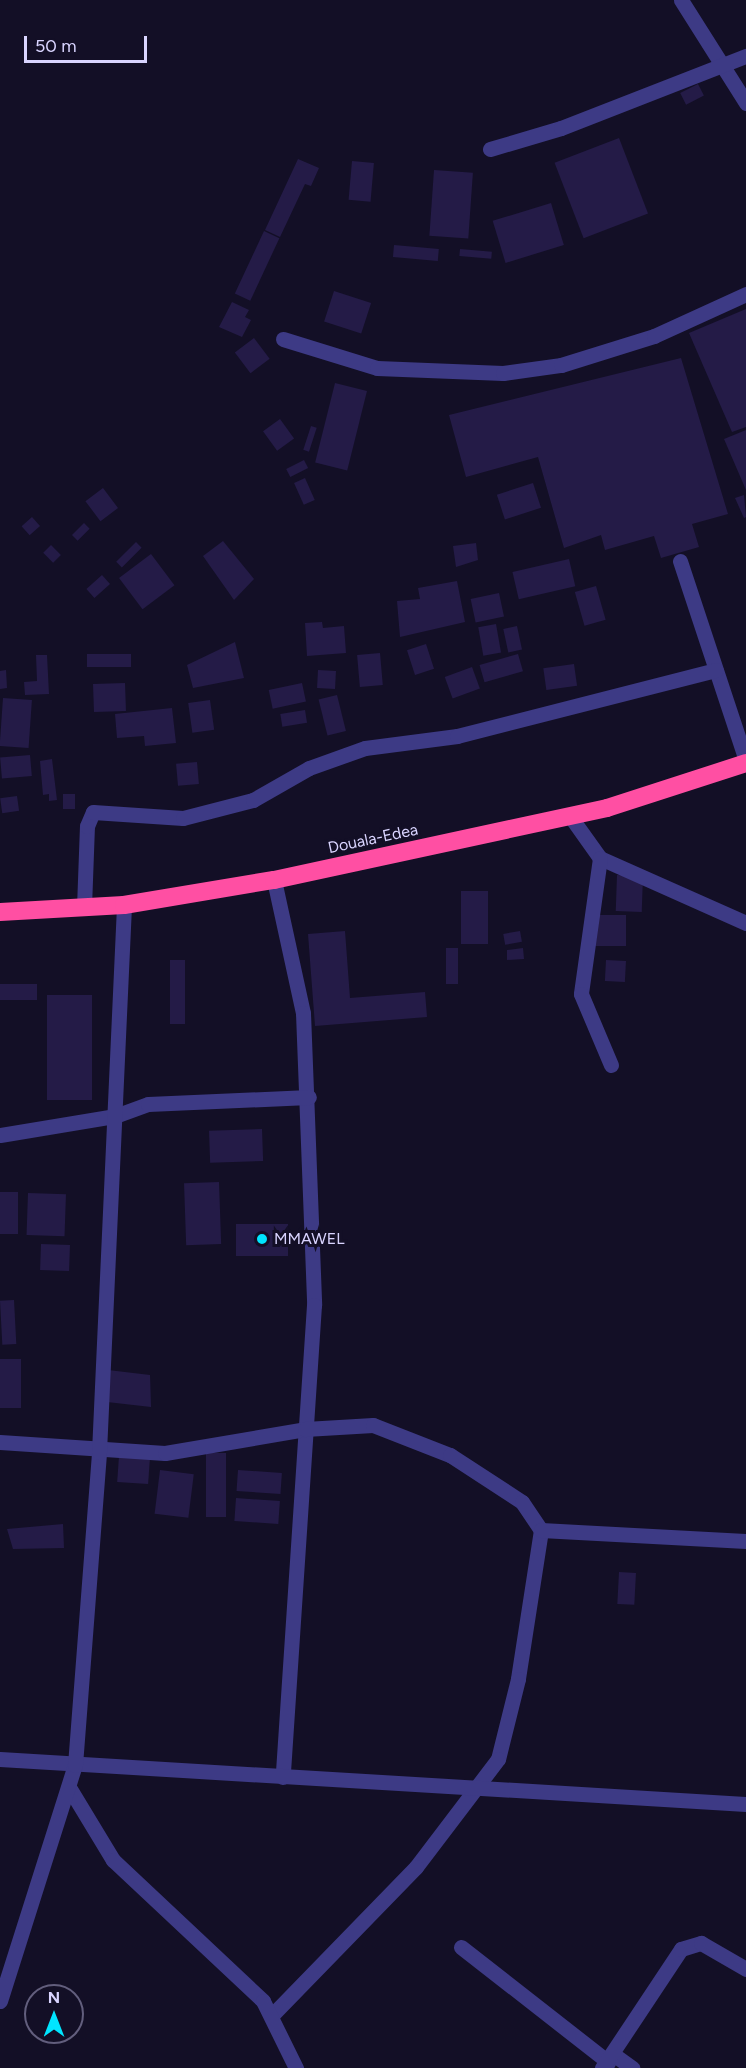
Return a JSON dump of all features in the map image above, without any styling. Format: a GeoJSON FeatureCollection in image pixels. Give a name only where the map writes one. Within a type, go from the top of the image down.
{"type":"FeatureCollection","features":[{"type":"Feature","properties":{"kind":"highway","name":"Douala-Edea"},"geometry":{"type":"LineString","coordinates":[[1,910],[124,904],[274,880],[570,816],[746,762]]}},
{"type":"Feature","properties":{"kind":"street"},"geometry":{"type":"LineString","coordinates":[[681,0],[746,103]]}},
{"type":"Feature","properties":{"kind":"street"},"geometry":{"type":"LineString","coordinates":[[490,149],[561,128],[746,56]]}},
{"type":"Feature","properties":{"kind":"street"},"geometry":{"type":"LineString","coordinates":[[284,339],[377,368],[503,374],[561,365],[654,336],[746,294]]}},
{"type":"Feature","properties":{"kind":"street"},"geometry":{"type":"LineString","coordinates":[[680,561],[746,762]]}},
{"type":"Feature","properties":{"kind":"street"},"geometry":{"type":"LineString","coordinates":[[84,907],[87,826],[93,812],[183,818],[253,800],[309,768],[365,748],[457,735],[716,670]]}},
{"type":"Feature","properties":{"kind":"street"},"geometry":{"type":"LineString","coordinates":[[570,816],[600,858],[746,923]]}},
{"type":"Feature","properties":{"kind":"street"},"geometry":{"type":"LineString","coordinates":[[600,858],[581,994],[611,1065]]}},
{"type":"Feature","properties":{"kind":"street"},"geometry":{"type":"LineString","coordinates":[[274,880],[303,1013],[309,1097],[314,1305],[284,1777]]}},
{"type":"Feature","properties":{"kind":"street"},"geometry":{"type":"LineString","coordinates":[[0,2001],[70,1789],[75,1765],[99,1452],[124,904]]}},
{"type":"Feature","properties":{"kind":"street"},"geometry":{"type":"LineString","coordinates":[[0,1135],[115,1116],[148,1104],[309,1097]]}},
{"type":"Feature","properties":{"kind":"street"},"geometry":{"type":"LineString","coordinates":[[0,1442],[99,1452],[165,1453],[305,1429],[373,1425],[409,1435],[522,1502],[540,1530],[507,1736],[479,1790],[416,1867],[273,2014]]}},
{"type":"Feature","properties":{"kind":"street"},"geometry":{"type":"LineString","coordinates":[[540,1530],[746,1541]]}},
{"type":"Feature","properties":{"kind":"street"},"geometry":{"type":"LineString","coordinates":[[0,1759],[479,1790],[746,1804]]}},
{"type":"Feature","properties":{"kind":"street"},"geometry":{"type":"LineString","coordinates":[[70,1789],[113,1860],[273,2014],[296,2068]]}},
{"type":"Feature","properties":{"kind":"street"},"geometry":{"type":"LineString","coordinates":[[608,2061],[681,1949],[701,1943],[746,1969]]}},
{"type":"Feature","properties":{"kind":"street"},"geometry":{"type":"LineString","coordinates":[[461,1947],[608,2061],[632,2068]]}},
{"type":"Feature","properties":{"kind":"building"},"geometry":{"type":"Polygon","coordinates":[[[698,84],[704,96],[686,105],[680,93],[698,84]]]}},
{"type":"Feature","properties":{"kind":"building"},"geometry":{"type":"Polygon","coordinates":[[[619,138],[648,214],[584,238],[555,163],[619,138]]]}},
{"type":"Feature","properties":{"kind":"building"},"geometry":{"type":"Polygon","coordinates":[[[298,159],[319,168],[311,186],[305,184],[280,237],[265,230],[298,159]]]}},
{"type":"Feature","properties":{"kind":"building"},"geometry":{"type":"Polygon","coordinates":[[[352,161],[374,163],[371,202],[349,200],[352,161]]]}},
{"type":"Feature","properties":{"kind":"building"},"geometry":{"type":"Polygon","coordinates":[[[434,170],[473,173],[468,239],[429,236],[434,170]]]}},
{"type":"Feature","properties":{"kind":"building"},"geometry":{"type":"Polygon","coordinates":[[[551,203],[564,245],[506,263],[493,221],[551,203]]]}},
{"type":"Feature","properties":{"kind":"building"},"geometry":{"type":"Polygon","coordinates":[[[264,231],[279,238],[250,301],[235,294],[264,231]]]}},
{"type":"Feature","properties":{"kind":"building"},"geometry":{"type":"Polygon","coordinates":[[[394,245],[439,249],[438,261],[393,257],[394,245]]]}},
{"type":"Feature","properties":{"kind":"building"},"geometry":{"type":"Polygon","coordinates":[[[460,249],[492,252],[491,259],[459,256],[460,249]]]}},
{"type":"Feature","properties":{"kind":"building"},"geometry":{"type":"Polygon","coordinates":[[[334,291],[371,303],[361,333],[324,321],[334,291]]]}},
{"type":"Feature","properties":{"kind":"building"},"geometry":{"type":"Polygon","coordinates":[[[232,302],[249,310],[245,317],[251,320],[242,337],[219,327],[232,302]]]}},
{"type":"Feature","properties":{"kind":"building"},"geometry":{"type":"Polygon","coordinates":[[[746,309],[746,427],[732,432],[689,333],[746,309]]]}},
{"type":"Feature","properties":{"kind":"building"},"geometry":{"type":"Polygon","coordinates":[[[254,338],[270,359],[250,373],[235,352],[254,338]]]}},
{"type":"Feature","properties":{"kind":"building"},"geometry":{"type":"Polygon","coordinates":[[[681,358],[728,514],[692,524],[699,547],[661,558],[654,536],[605,550],[601,535],[564,548],[538,457],[466,477],[449,415],[681,358]]]}},
{"type":"Feature","properties":{"kind":"building"},"geometry":{"type":"Polygon","coordinates":[[[335,383],[367,391],[347,471],[315,463],[335,383]]]}},
{"type":"Feature","properties":{"kind":"building"},"geometry":{"type":"Polygon","coordinates":[[[280,419],[294,438],[277,451],[263,431],[280,419]]]}},
{"type":"Feature","properties":{"kind":"building"},"geometry":{"type":"Polygon","coordinates":[[[311,426],[317,428],[309,452],[303,450],[311,426]]]}},
{"type":"Feature","properties":{"kind":"building"},"geometry":{"type":"Polygon","coordinates":[[[746,430],[746,490],[724,439],[746,430]]]}},
{"type":"Feature","properties":{"kind":"building"},"geometry":{"type":"Polygon","coordinates":[[[304,460],[308,468],[290,477],[286,469],[304,460]]]}},
{"type":"Feature","properties":{"kind":"building"},"geometry":{"type":"Polygon","coordinates":[[[305,478],[315,500],[304,505],[294,483],[305,478]]]}},
{"type":"Feature","properties":{"kind":"building"},"geometry":{"type":"Polygon","coordinates":[[[533,483],[541,508],[505,519],[497,495],[533,483]]]}},
{"type":"Feature","properties":{"kind":"building"},"geometry":{"type":"Polygon","coordinates":[[[103,488],[118,508],[100,521],[85,501],[103,488]]]}},
{"type":"Feature","properties":{"kind":"building"},"geometry":{"type":"Polygon","coordinates":[[[744,495],[746,517],[744,518],[735,498],[744,495]]]}},
{"type":"Feature","properties":{"kind":"building"},"geometry":{"type":"Polygon","coordinates":[[[32,517],[40,526],[30,535],[22,526],[32,517]]]}},
{"type":"Feature","properties":{"kind":"building"},"geometry":{"type":"Polygon","coordinates":[[[84,523],[90,529],[78,541],[72,535],[84,523]]]}},
{"type":"Feature","properties":{"kind":"building"},"geometry":{"type":"Polygon","coordinates":[[[223,541],[254,579],[234,600],[203,556],[223,541]]]}},
{"type":"Feature","properties":{"kind":"building"},"geometry":{"type":"Polygon","coordinates":[[[136,542],[142,548],[122,567],[116,562],[136,542]]]}},
{"type":"Feature","properties":{"kind":"building"},"geometry":{"type":"Polygon","coordinates":[[[476,543],[478,560],[456,567],[453,546],[476,543]]]}},
{"type":"Feature","properties":{"kind":"building"},"geometry":{"type":"Polygon","coordinates":[[[51,545],[61,555],[53,563],[43,553],[51,545]]]}},
{"type":"Feature","properties":{"kind":"building"},"geometry":{"type":"Polygon","coordinates":[[[151,554],[174,585],[143,609],[119,578],[151,554]]]}},
{"type":"Feature","properties":{"kind":"building"},"geometry":{"type":"Polygon","coordinates":[[[569,559],[575,586],[519,599],[512,572],[569,559]]]}},
{"type":"Feature","properties":{"kind":"building"},"geometry":{"type":"Polygon","coordinates":[[[102,575],[110,584],[94,598],[86,589],[102,575]]]}},
{"type":"Feature","properties":{"kind":"building"},"geometry":{"type":"Polygon","coordinates":[[[457,581],[465,622],[400,637],[397,601],[420,599],[418,588],[457,581]]]}},
{"type":"Feature","properties":{"kind":"building"},"geometry":{"type":"Polygon","coordinates":[[[596,586],[606,620],[584,626],[575,592],[596,586]]]}},
{"type":"Feature","properties":{"kind":"building"},"geometry":{"type":"Polygon","coordinates":[[[499,593],[504,616],[476,623],[471,599],[499,593]]]}},
{"type":"Feature","properties":{"kind":"building"},"geometry":{"type":"Polygon","coordinates":[[[322,622],[323,628],[344,626],[346,653],[307,656],[305,623],[322,622]]]}},
{"type":"Feature","properties":{"kind":"building"},"geometry":{"type":"Polygon","coordinates":[[[496,624],[501,653],[483,656],[478,627],[496,624]]]}},
{"type":"Feature","properties":{"kind":"building"},"geometry":{"type":"Polygon","coordinates":[[[517,626],[522,649],[508,652],[503,629],[517,626]]]}},
{"type":"Feature","properties":{"kind":"building"},"geometry":{"type":"Polygon","coordinates":[[[235,642],[244,678],[193,688],[187,665],[235,642]]]}},
{"type":"Feature","properties":{"kind":"building"},"geometry":{"type":"Polygon","coordinates":[[[426,644],[434,669],[415,675],[407,650],[426,644]]]}},
{"type":"Feature","properties":{"kind":"building"},"geometry":{"type":"Polygon","coordinates":[[[380,653],[383,685],[360,687],[357,655],[380,653]]]}},
{"type":"Feature","properties":{"kind":"building"},"geometry":{"type":"Polygon","coordinates":[[[87,654],[131,654],[131,667],[87,667],[87,654]]]}},
{"type":"Feature","properties":{"kind":"building"},"geometry":{"type":"Polygon","coordinates":[[[518,654],[523,671],[485,682],[480,665],[518,654]]]}},
{"type":"Feature","properties":{"kind":"building"},"geometry":{"type":"Polygon","coordinates":[[[36,655],[47,655],[49,694],[25,695],[24,682],[37,681],[36,655]]]}},
{"type":"Feature","properties":{"kind":"building"},"geometry":{"type":"Polygon","coordinates":[[[574,664],[577,686],[546,690],[543,668],[574,664]]]}},
{"type":"Feature","properties":{"kind":"building"},"geometry":{"type":"Polygon","coordinates":[[[472,667],[480,689],[453,699],[445,677],[472,667]]]}},
{"type":"Feature","properties":{"kind":"building"},"geometry":{"type":"Polygon","coordinates":[[[6,670],[7,688],[0,689],[0,671],[6,670]]]}},
{"type":"Feature","properties":{"kind":"building"},"geometry":{"type":"Polygon","coordinates":[[[318,670],[336,671],[335,689],[317,688],[318,670]]]}},
{"type":"Feature","properties":{"kind":"building"},"geometry":{"type":"Polygon","coordinates":[[[125,683],[126,711],[94,712],[93,684],[125,683]]]}},
{"type":"Feature","properties":{"kind":"building"},"geometry":{"type":"Polygon","coordinates":[[[302,683],[306,702],[273,709],[269,690],[302,683]]]}},
{"type":"Feature","properties":{"kind":"building"},"geometry":{"type":"Polygon","coordinates":[[[337,695],[346,731],[328,735],[319,700],[337,695]]]}},
{"type":"Feature","properties":{"kind":"building"},"geometry":{"type":"Polygon","coordinates":[[[3,698],[32,700],[29,748],[0,746],[3,698]]]}},
{"type":"Feature","properties":{"kind":"building"},"geometry":{"type":"Polygon","coordinates":[[[210,700],[214,730],[192,733],[188,703],[210,700]]]}},
{"type":"Feature","properties":{"kind":"building"},"geometry":{"type":"Polygon","coordinates":[[[172,708],[176,743],[145,746],[144,736],[117,738],[115,714],[172,708]]]}},
{"type":"Feature","properties":{"kind":"building"},"geometry":{"type":"Polygon","coordinates":[[[305,710],[307,723],[282,727],[280,714],[305,710]]]}},
{"type":"Feature","properties":{"kind":"building"},"geometry":{"type":"Polygon","coordinates":[[[30,755],[32,776],[2,779],[0,758],[30,755]]]}},
{"type":"Feature","properties":{"kind":"building"},"geometry":{"type":"Polygon","coordinates":[[[52,759],[57,800],[49,801],[49,794],[43,795],[40,761],[52,759]]]}},
{"type":"Feature","properties":{"kind":"building"},"geometry":{"type":"Polygon","coordinates":[[[197,762],[199,784],[178,786],[176,764],[197,762]]]}},
{"type":"Feature","properties":{"kind":"building"},"geometry":{"type":"Polygon","coordinates":[[[63,794],[75,794],[75,809],[63,809],[63,794]]]}},
{"type":"Feature","properties":{"kind":"building"},"geometry":{"type":"Polygon","coordinates":[[[17,796],[19,811],[2,813],[0,798],[17,796]]]}},
{"type":"Feature","properties":{"kind":"building"},"geometry":{"type":"Polygon","coordinates":[[[617,875],[643,876],[642,912],[616,911],[617,875]]]}},
{"type":"Feature","properties":{"kind":"building"},"geometry":{"type":"Polygon","coordinates":[[[461,891],[488,891],[488,944],[461,944],[461,891]]]}},
{"type":"Feature","properties":{"kind":"building"},"geometry":{"type":"Polygon","coordinates":[[[592,915],[626,915],[626,946],[592,946],[592,915]]]}},
{"type":"Feature","properties":{"kind":"building"},"geometry":{"type":"Polygon","coordinates":[[[345,931],[350,998],[425,992],[427,1017],[315,1026],[308,934],[345,931]]]}},
{"type":"Feature","properties":{"kind":"building"},"geometry":{"type":"Polygon","coordinates":[[[520,931],[522,942],[505,945],[503,934],[520,931]]]}},
{"type":"Feature","properties":{"kind":"building"},"geometry":{"type":"Polygon","coordinates":[[[446,948],[458,948],[458,984],[446,984],[446,948]]]}},
{"type":"Feature","properties":{"kind":"building"},"geometry":{"type":"Polygon","coordinates":[[[523,948],[524,959],[507,960],[507,950],[523,948]]]}},
{"type":"Feature","properties":{"kind":"building"},"geometry":{"type":"Polygon","coordinates":[[[170,960],[185,960],[185,1024],[170,1024],[170,960]]]}},
{"type":"Feature","properties":{"kind":"building"},"geometry":{"type":"Polygon","coordinates":[[[606,960],[626,961],[625,982],[605,981],[606,960]]]}},
{"type":"Feature","properties":{"kind":"building"},"geometry":{"type":"Polygon","coordinates":[[[0,984],[37,984],[37,1000],[0,1000],[0,984]]]}},
{"type":"Feature","properties":{"kind":"building"},"geometry":{"type":"Polygon","coordinates":[[[47,995],[92,995],[92,1100],[47,1100],[47,995]]]}},
{"type":"Feature","properties":{"kind":"building"},"geometry":{"type":"Polygon","coordinates":[[[262,1129],[263,1161],[210,1163],[209,1131],[262,1129]]]}},
{"type":"Feature","properties":{"kind":"building"},"geometry":{"type":"Polygon","coordinates":[[[219,1182],[221,1244],[186,1245],[184,1183],[219,1182]]]}},
{"type":"Feature","properties":{"kind":"building"},"geometry":{"type":"Polygon","coordinates":[[[0,1192],[18,1192],[18,1234],[0,1234],[0,1192]]]}},
{"type":"Feature","properties":{"kind":"building"},"geometry":{"type":"Polygon","coordinates":[[[28,1193],[66,1194],[65,1236],[27,1235],[28,1193]]]}},
{"type":"Feature","properties":{"kind":"building"},"geometry":{"type":"Polygon","coordinates":[[[236,1224],[288,1224],[288,1256],[236,1256],[236,1224]]]}},
{"type":"Feature","properties":{"kind":"building"},"geometry":{"type":"Polygon","coordinates":[[[41,1244],[70,1245],[69,1271],[40,1270],[41,1244]]]}},
{"type":"Feature","properties":{"kind":"building"},"geometry":{"type":"Polygon","coordinates":[[[14,1300],[16,1344],[2,1345],[0,1301],[14,1300]]]}},
{"type":"Feature","properties":{"kind":"building"},"geometry":{"type":"Polygon","coordinates":[[[0,1359],[21,1359],[21,1408],[0,1408],[0,1359]]]}},
{"type":"Feature","properties":{"kind":"building"},"geometry":{"type":"Polygon","coordinates":[[[108,1370],[150,1375],[151,1407],[107,1402],[108,1370]]]}},
{"type":"Feature","properties":{"kind":"building"},"geometry":{"type":"Polygon","coordinates":[[[206,1453],[226,1453],[226,1517],[206,1517],[206,1453]]]}},
{"type":"Feature","properties":{"kind":"building"},"geometry":{"type":"Polygon","coordinates":[[[119,1456],[150,1458],[148,1484],[117,1482],[119,1456]]]}},
{"type":"Feature","properties":{"kind":"building"},"geometry":{"type":"Polygon","coordinates":[[[160,1470],[194,1474],[188,1518],[155,1514],[160,1470]]]}},
{"type":"Feature","properties":{"kind":"building"},"geometry":{"type":"Polygon","coordinates":[[[238,1470],[282,1473],[280,1494],[237,1491],[238,1470]]]}},
{"type":"Feature","properties":{"kind":"building"},"geometry":{"type":"Polygon","coordinates":[[[236,1498],[280,1501],[278,1524],[234,1521],[236,1498]]]}},
{"type":"Feature","properties":{"kind":"building"},"geometry":{"type":"Polygon","coordinates":[[[63,1524],[64,1548],[13,1549],[7,1529],[63,1524]]]}},
{"type":"Feature","properties":{"kind":"building"},"geometry":{"type":"Polygon","coordinates":[[[619,1572],[636,1573],[634,1605],[617,1604],[619,1572]]]}},
{"type":"Feature","properties":{"kind":"place","name":"MMAWEL"},"geometry":{"type":"Point","coordinates":[262,1239]}}]}
